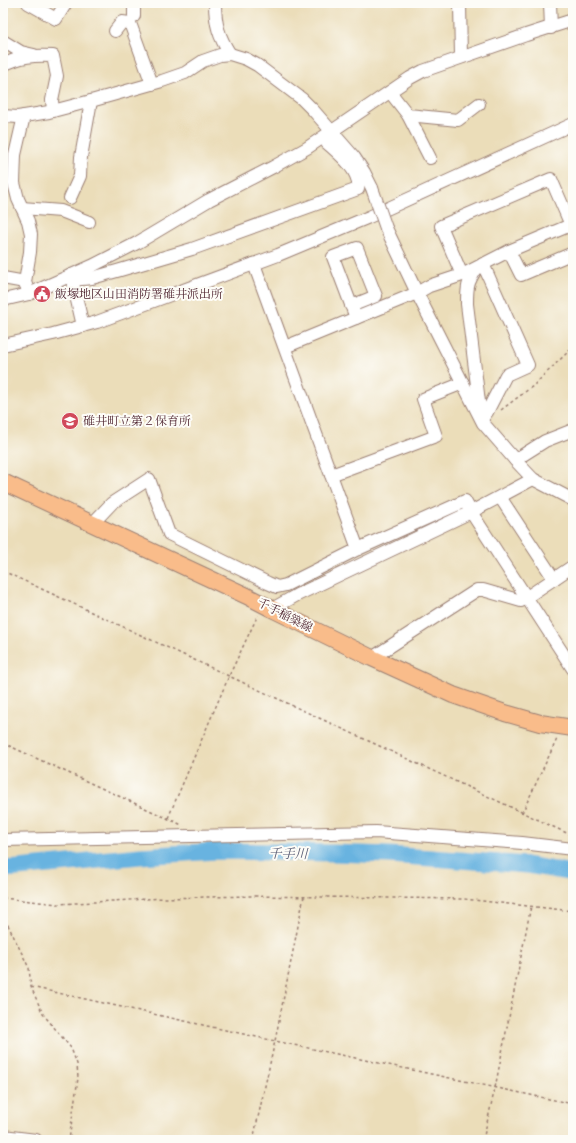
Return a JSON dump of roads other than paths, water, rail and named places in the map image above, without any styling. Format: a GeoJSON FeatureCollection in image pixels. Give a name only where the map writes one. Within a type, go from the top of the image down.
{"type":"FeatureCollection","features":[{"type":"Feature","properties":{"kind":"main road","name":"千手稲築線"},"geometry":{"type":"LineString","coordinates":[[3,482],[93,523],[372,658],[453,695],[533,721],[568,727]]}},
{"type":"Feature","properties":{"kind":"street"},"geometry":{"type":"LineString","coordinates":[[28,3],[56,19],[66,3]]}},
{"type":"Feature","properties":{"kind":"street"},"geometry":{"type":"LineString","coordinates":[[134,3],[134,16]]}},
{"type":"Feature","properties":{"kind":"street"},"geometry":{"type":"LineString","coordinates":[[215,3],[217,27],[220,36],[230,54]]}},
{"type":"Feature","properties":{"kind":"street"},"geometry":{"type":"LineString","coordinates":[[460,3],[461,57]]}},
{"type":"Feature","properties":{"kind":"street"},"geometry":{"type":"LineString","coordinates":[[550,3],[551,28]]}},
{"type":"Feature","properties":{"kind":"street"},"geometry":{"type":"LineString","coordinates":[[3,300],[29,294],[72,277],[137,243],[209,200],[300,152],[423,71],[573,20]]}},
{"type":"Feature","properties":{"kind":"street"},"geometry":{"type":"LineString","coordinates":[[115,31],[122,22],[130,23],[152,84]]}},
{"type":"Feature","properties":{"kind":"street"},"geometry":{"type":"LineString","coordinates":[[3,41],[21,52],[35,55],[53,56],[57,76],[52,100],[53,111]]}},
{"type":"Feature","properties":{"kind":"street"},"geometry":{"type":"LineString","coordinates":[[3,116],[18,117],[53,111],[152,84],[185,73],[220,54],[230,54],[246,59],[257,66],[313,110],[354,157],[364,172],[372,188],[386,228],[482,421],[533,479],[573,500]]}},
{"type":"Feature","properties":{"kind":"street"},"geometry":{"type":"LineString","coordinates":[[3,65],[26,56],[35,55]]}},
{"type":"Feature","properties":{"kind":"street"},"geometry":{"type":"LineString","coordinates":[[390,92],[408,115],[430,158]]}},
{"type":"Feature","properties":{"kind":"street"},"geometry":{"type":"LineString","coordinates":[[70,198],[80,176],[81,157],[91,101]]}},
{"type":"Feature","properties":{"kind":"street"},"geometry":{"type":"LineString","coordinates":[[408,115],[458,120],[479,104]]}},
{"type":"Feature","properties":{"kind":"street"},"geometry":{"type":"LineString","coordinates":[[24,116],[15,155],[14,183],[18,199],[28,221],[31,234],[30,252],[25,282],[29,294]]}},
{"type":"Feature","properties":{"kind":"street"},"geometry":{"type":"LineString","coordinates":[[4,343],[53,334],[97,322],[254,264],[369,217],[573,124]]}},
{"type":"Feature","properties":{"kind":"street"},"geometry":{"type":"LineString","coordinates":[[72,277],[92,278],[192,249],[358,189],[359,184],[356,176],[345,159],[327,143]]}},
{"type":"Feature","properties":{"kind":"street"},"geometry":{"type":"LineString","coordinates":[[285,347],[417,293],[429,286],[462,275],[509,250],[572,224],[551,179],[441,226],[462,275]]}},
{"type":"Feature","properties":{"kind":"street"},"geometry":{"type":"LineString","coordinates":[[22,208],[61,211],[89,222]]}},
{"type":"Feature","properties":{"kind":"street"},"geometry":{"type":"LineString","coordinates":[[351,306],[376,296],[357,248],[333,258],[351,306],[356,318]]}},
{"type":"Feature","properties":{"kind":"street"},"geometry":{"type":"LineString","coordinates":[[509,250],[521,275],[573,253]]}},
{"type":"Feature","properties":{"kind":"street"},"geometry":{"type":"LineString","coordinates":[[254,264],[358,549]]}},
{"type":"Feature","properties":{"kind":"street"},"geometry":{"type":"LineString","coordinates":[[481,265],[528,365],[506,375],[482,421]]}},
{"type":"Feature","properties":{"kind":"street"},"geometry":{"type":"LineString","coordinates":[[481,265],[470,279],[467,290],[467,304],[482,421]]}},
{"type":"Feature","properties":{"kind":"street"},"geometry":{"type":"LineString","coordinates":[[72,277],[83,326]]}},
{"type":"Feature","properties":{"kind":"street"},"geometry":{"type":"LineString","coordinates":[[3,278],[25,282]]}},
{"type":"Feature","properties":{"kind":"street"},"geometry":{"type":"LineString","coordinates":[[331,475],[436,436],[423,399],[463,383]]}},
{"type":"Feature","properties":{"kind":"street"},"geometry":{"type":"LineString","coordinates":[[515,460],[545,441],[573,430]]}},
{"type":"Feature","properties":{"kind":"street"},"geometry":{"type":"LineString","coordinates":[[93,523],[112,503],[149,479],[169,534],[268,583],[277,586],[286,585],[358,549],[465,501],[573,669]]}},
{"type":"Feature","properties":{"kind":"street"},"geometry":{"type":"LineString","coordinates":[[268,607],[297,595],[471,512],[533,479]]}},
{"type":"Feature","properties":{"kind":"street"},"geometry":{"type":"LineString","coordinates":[[500,497],[554,579]]}},
{"type":"Feature","properties":{"kind":"street"},"geometry":{"type":"LineString","coordinates":[[372,658],[478,590],[483,590],[521,601],[573,566]]}},
{"type":"Feature","properties":{"kind":"street"},"geometry":{"type":"LineString","coordinates":[[3,840],[376,832],[522,843],[573,849]]}},
{"type":"Feature","properties":{"kind":"street"},"geometry":{"type":"LineString","coordinates":[[3,1136],[36,1140]]}},
{"type":"Feature","properties":{"kind":"waterway","name":"千手川"},"geometry":{"type":"LineString","coordinates":[[3,869],[140,856],[217,851],[389,855],[527,865],[573,873]]}},
{"type":"Feature","properties":{"kind":"place","name":"飯塚地区山田消防署碓井派出所"},"geometry":{"type":"Point","coordinates":[42,294]}},
{"type":"Feature","properties":{"kind":"place","name":"碓井町立第２保育所"},"geometry":{"type":"Point","coordinates":[70,421]}}]}
